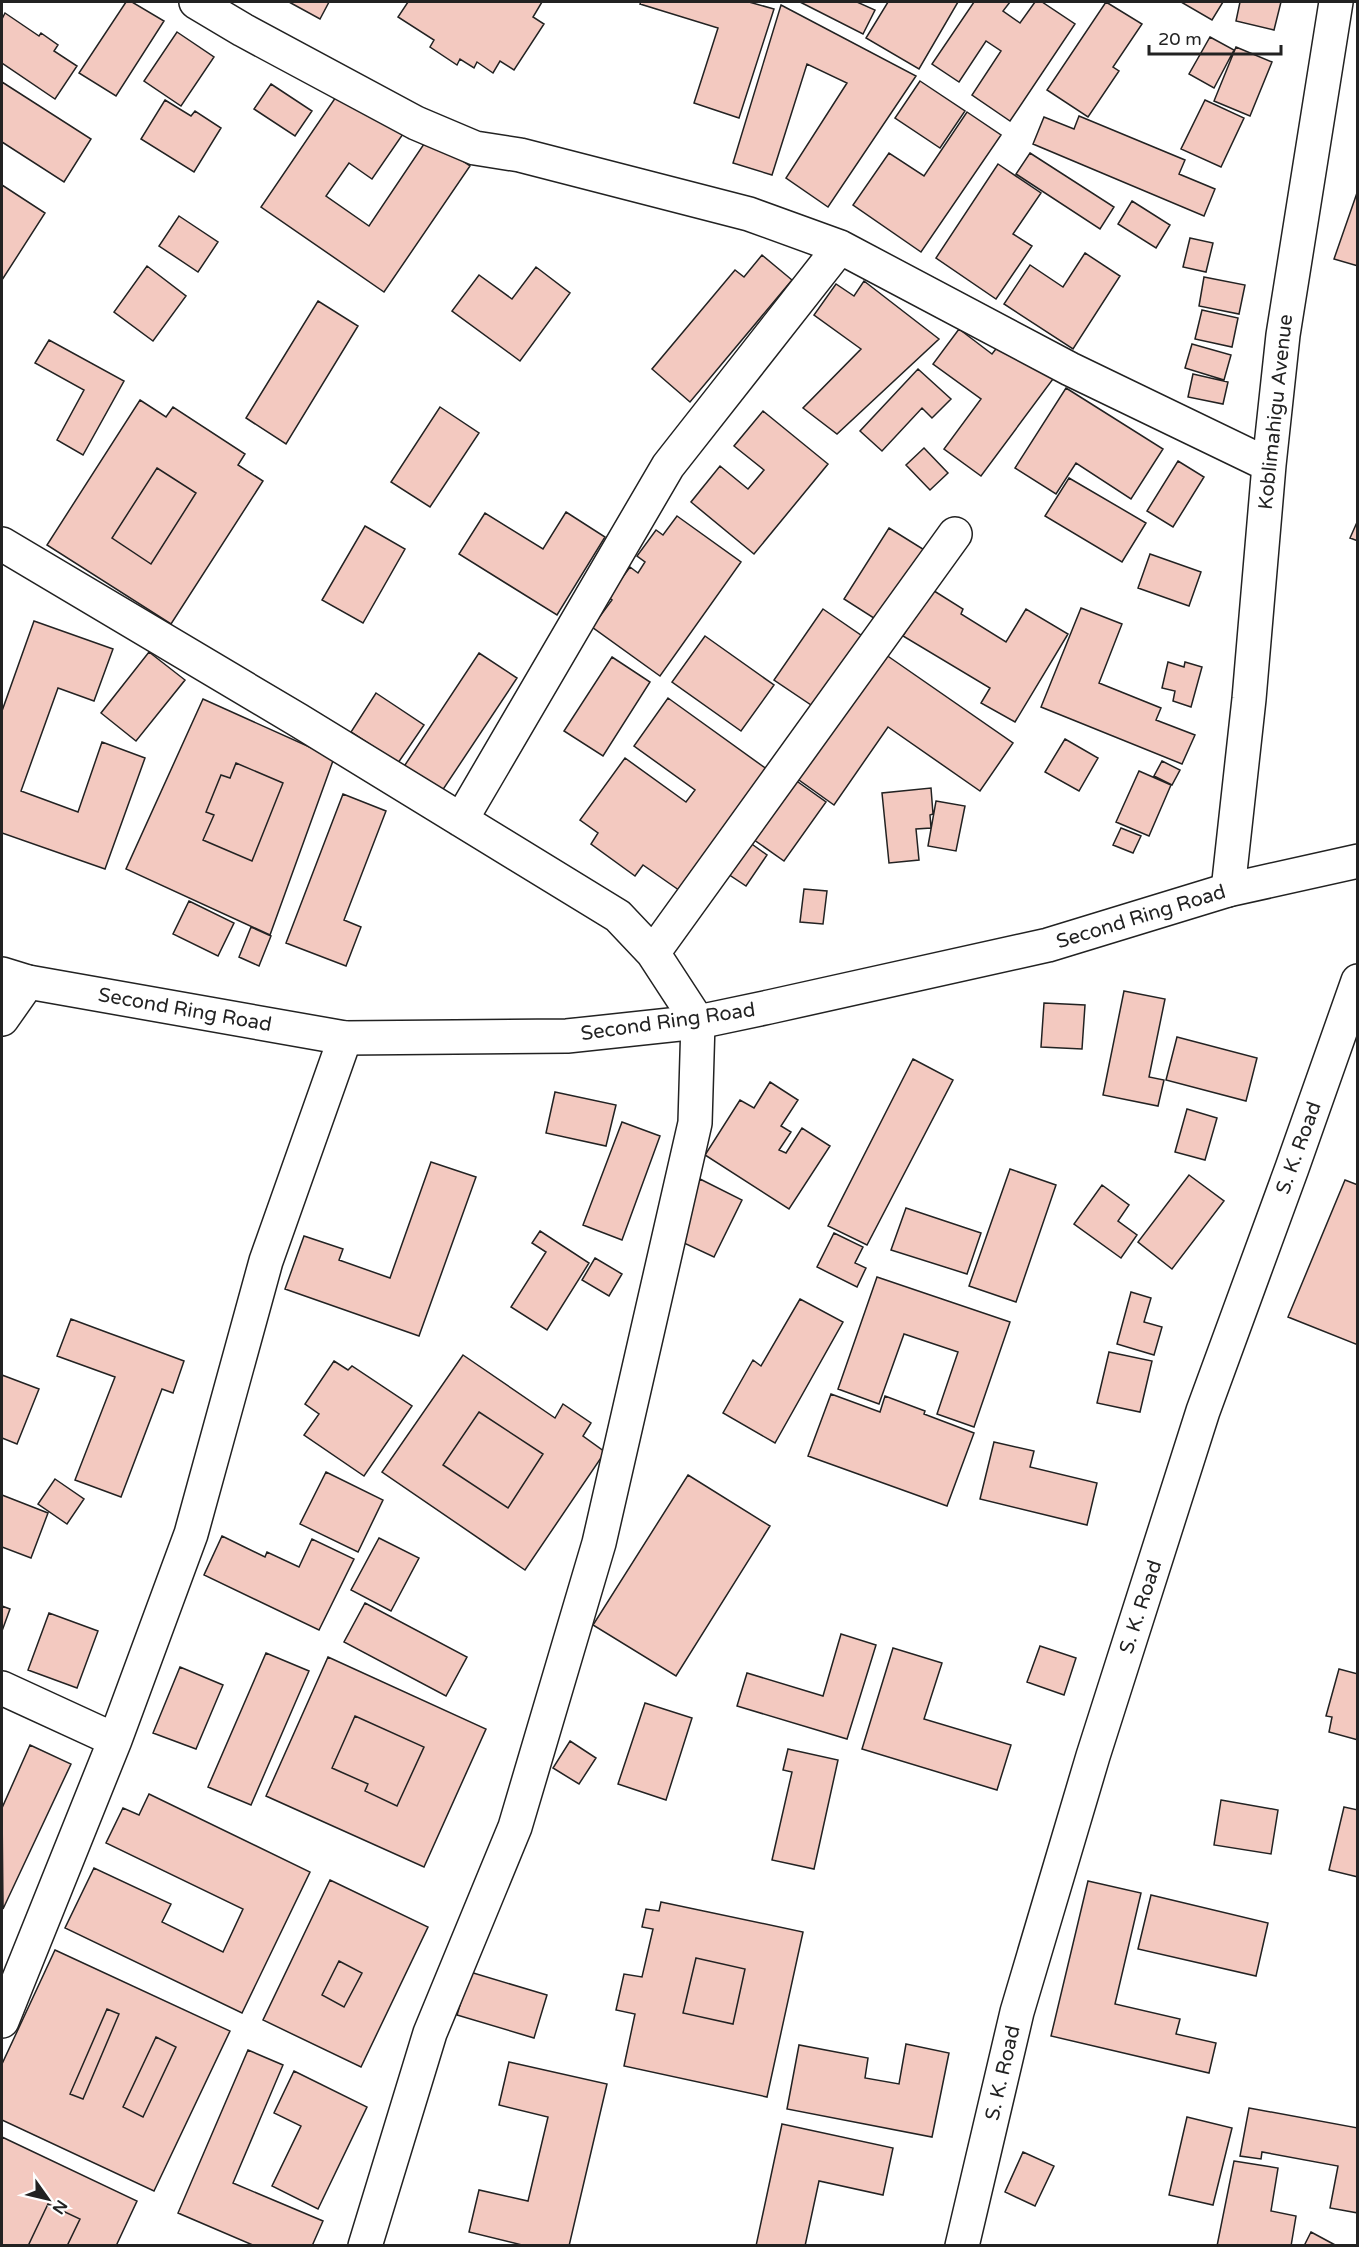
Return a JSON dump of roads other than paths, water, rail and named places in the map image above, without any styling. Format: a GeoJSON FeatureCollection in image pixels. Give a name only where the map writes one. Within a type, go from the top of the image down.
{"type":"FeatureCollection","features":[{"type":"Feature","properties":{"kind":"street"},"geometry":{"type":"LineString","coordinates":[[196,2],[243,30],[416,123],[475,148],[520,155],[739,212],[840,247],[1070,369],[1269,465]]}},
{"type":"Feature","properties":{"kind":"street","name":"Koblimahigu Avenue"},"geometry":{"type":"LineString","coordinates":[[1228,890],[1249,699],[1269,465],[1283,335],[1336,2]]}},
{"type":"Feature","properties":{"kind":"street"},"geometry":{"type":"LineString","coordinates":[[461,820],[668,466],[840,247]]}},
{"type":"Feature","properties":{"kind":"street"},"geometry":{"type":"LineString","coordinates":[[653,953],[955,534]]}},
{"type":"Feature","properties":{"kind":"street"},"geometry":{"type":"LineString","coordinates":[[2,544],[618,916],[653,953],[698,1022],[695,1123],[599,1543],[515,1827],[430,2033],[365,2246]]}},
{"type":"Feature","properties":{"kind":"street","name":"Second Ring Road"},"geometry":{"type":"LineString","coordinates":[[15,978],[345,1038],[567,1036],[698,1022],[1048,945],[1228,890],[1358,861]]}},
{"type":"Feature","properties":{"kind":"street"},"geometry":{"type":"LineString","coordinates":[[2,1019],[15,978]]}},
{"type":"Feature","properties":{"kind":"street","name":"S. K. Road"},"geometry":{"type":"LineString","coordinates":[[962,2246],[1017,2012],[1093,1756],[1203,1411],[1358,981]]}},
{"type":"Feature","properties":{"kind":"street"},"geometry":{"type":"LineString","coordinates":[[2,2021],[115,1740],[191,1534],[266,1261],[345,1038]]}},
{"type":"Feature","properties":{"kind":"street"},"geometry":{"type":"LineString","coordinates":[[2,1688],[115,1740]]}}]}
